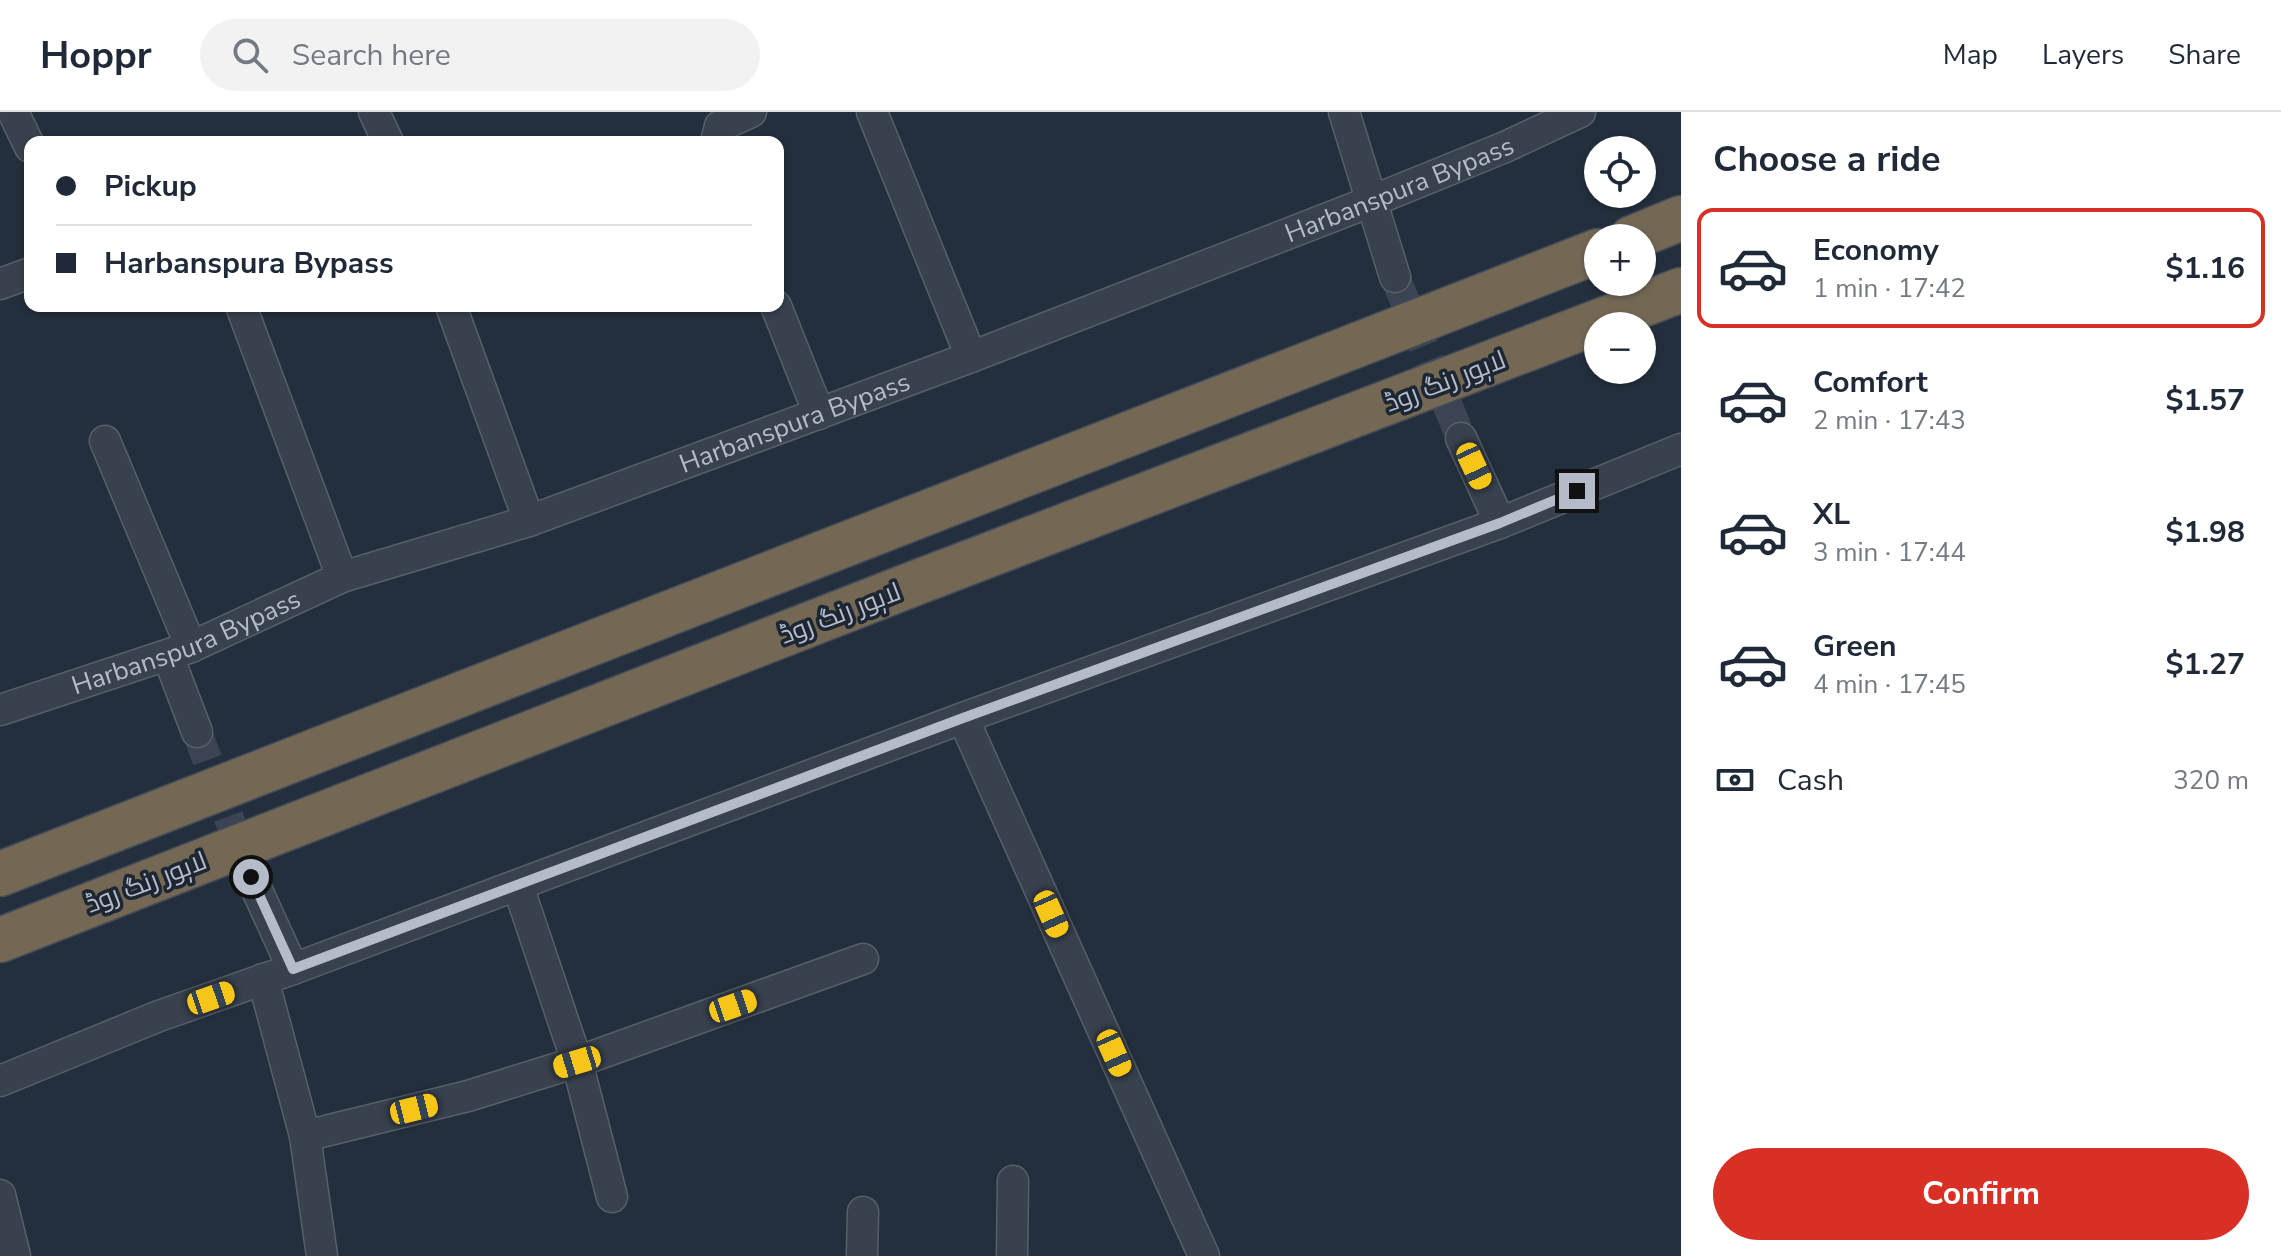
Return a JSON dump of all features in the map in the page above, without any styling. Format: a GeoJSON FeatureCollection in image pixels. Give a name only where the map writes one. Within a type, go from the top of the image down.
{"type":"FeatureCollection","features":[{"type":"Feature","properties":{"kind":"highway"},"geometry":{"type":"LineString","coordinates":[[1656,228],[1681,218]]}},
{"type":"Feature","properties":{"kind":"highway"},"geometry":{"type":"LineString","coordinates":[[0,874],[1584,256]]}},
{"type":"Feature","properties":{"kind":"highway","name":"لاہور رنگ روڈ"},"geometry":{"type":"LineString","coordinates":[[0,940],[903,588],[1681,290]]}},
{"type":"Feature","properties":{"kind":"street"},"geometry":{"type":"LineString","coordinates":[[13,112],[25,136]]}},
{"type":"Feature","properties":{"kind":"street"},"geometry":{"type":"LineString","coordinates":[[374,112],[385,136]]}},
{"type":"Feature","properties":{"kind":"street"},"geometry":{"type":"LineString","coordinates":[[718,136],[720,126],[751,112]]}},
{"type":"Feature","properties":{"kind":"street"},"geometry":{"type":"LineString","coordinates":[[872,112],[971,357]]}},
{"type":"Feature","properties":{"kind":"street"},"geometry":{"type":"LineString","coordinates":[[1344,112],[1395,277]]}},
{"type":"Feature","properties":{"kind":"street","name":"Harbanspura Bypass"},"geometry":{"type":"LineString","coordinates":[[0,710],[180,652],[342,577],[529,521],[971,357],[1372,201],[1505,147],[1580,112]]}},
{"type":"Feature","properties":{"kind":"street"},"geometry":{"type":"LineString","coordinates":[[0,284],[24,275]]}},
{"type":"Feature","properties":{"kind":"street"},"geometry":{"type":"LineString","coordinates":[[243,312],[342,577]]}},
{"type":"Feature","properties":{"kind":"street"},"geometry":{"type":"LineString","coordinates":[[453,312],[529,521]]}},
{"type":"Feature","properties":{"kind":"street"},"geometry":{"type":"LineString","coordinates":[[778,312],[819,414]]}},
{"type":"Feature","properties":{"kind":"street"},"geometry":{"type":"LineString","coordinates":[[1461,438],[1500,523]]}},
{"type":"Feature","properties":{"kind":"street"},"geometry":{"type":"LineString","coordinates":[[105,441],[180,652],[197,732]]}},
{"type":"Feature","properties":{"kind":"street"},"geometry":{"type":"LineString","coordinates":[[0,1081],[159,1016],[1500,523],[1681,449]]}},
{"type":"Feature","properties":{"kind":"street"},"geometry":{"type":"LineString","coordinates":[[963,718],[1204,1256]]}},
{"type":"Feature","properties":{"kind":"street"},"geometry":{"type":"LineString","coordinates":[[251,877],[293,969]]}},
{"type":"Feature","properties":{"kind":"street"},"geometry":{"type":"LineString","coordinates":[[518,886],[577,1062],[612,1197]]}},
{"type":"Feature","properties":{"kind":"street"},"geometry":{"type":"LineString","coordinates":[[305,1136],[468,1096],[577,1062],[863,959]]}},
{"type":"Feature","properties":{"kind":"street"},"geometry":{"type":"LineString","coordinates":[[263,979],[305,1136],[322,1256]]}},
{"type":"Feature","properties":{"kind":"street"},"geometry":{"type":"LineString","coordinates":[[1012,1256],[1013,1181]]}},
{"type":"Feature","properties":{"kind":"street"},"geometry":{"type":"LineString","coordinates":[[0,1195],[15,1256]]}},
{"type":"Feature","properties":{"kind":"street"},"geometry":{"type":"LineString","coordinates":[[862,1256],[863,1212]]}},
{"type":"Feature","properties":{"kind":"tunnel"},"geometry":{"type":"LineString","coordinates":[[1395,277],[1461,438]]}},
{"type":"Feature","properties":{"kind":"tunnel"},"geometry":{"type":"LineString","coordinates":[[197,732],[246,864]]}},
{"type":"Feature","properties":{"kind":"route"},"geometry":{"type":"LineString","coordinates":[[251,877],[293,969],[963,718],[1500,523],[1577,491]]}}]}
